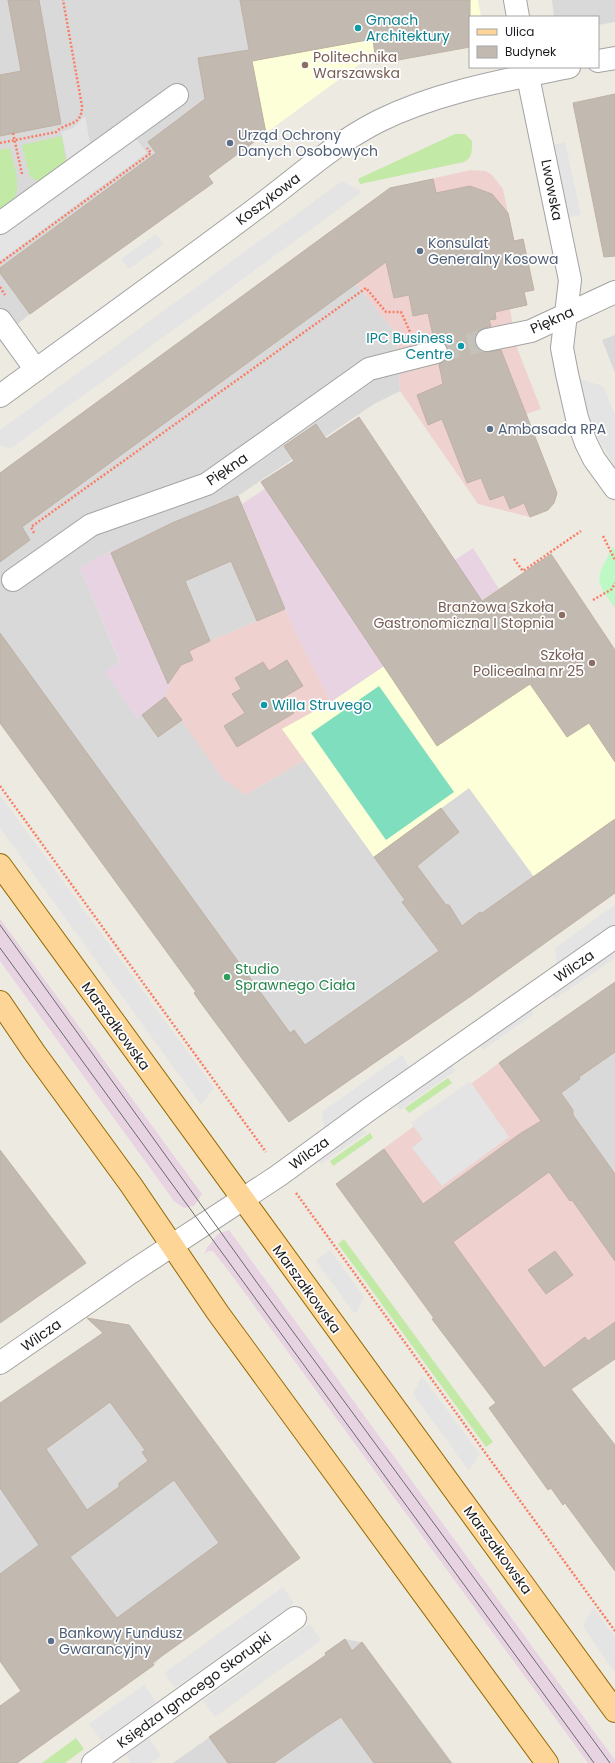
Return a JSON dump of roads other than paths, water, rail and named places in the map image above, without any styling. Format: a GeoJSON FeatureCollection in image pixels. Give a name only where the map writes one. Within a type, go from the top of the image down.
{"type":"FeatureCollection","features":[{"type":"Feature","properties":{"kind":"main road","name":"Marszałkowska"},"geometry":{"type":"LineString","coordinates":[[0,865],[242,1200],[615,1711]]}},
{"type":"Feature","properties":{"kind":"main road"},"geometry":{"type":"LineString","coordinates":[[0,1002],[34,1052],[131,1185],[214,1308],[547,1763]]}},
{"type":"Feature","properties":{"kind":"street"},"geometry":{"type":"LineString","coordinates":[[515,0],[518,16]]}},
{"type":"Feature","properties":{"kind":"street"},"geometry":{"type":"LineString","coordinates":[[599,61],[615,58]]}},
{"type":"Feature","properties":{"kind":"street","name":"Koszykowa"},"geometry":{"type":"LineString","coordinates":[[0,396],[254,210],[335,147],[363,129],[381,120],[436,99],[527,71],[558,68]]}},
{"type":"Feature","properties":{"kind":"street","name":"Lwowska"},"geometry":{"type":"LineString","coordinates":[[527,71],[570,280],[562,348],[580,426],[594,459],[615,488]]}},
{"type":"Feature","properties":{"kind":"street"},"geometry":{"type":"LineString","coordinates":[[0,223],[177,95]]}},
{"type":"Feature","properties":{"kind":"street","name":"Piękna"},"geometry":{"type":"LineString","coordinates":[[487,340],[531,331],[615,292]]}},
{"type":"Feature","properties":{"kind":"street"},"geometry":{"type":"LineString","coordinates":[[0,320],[36,370]]}},
{"type":"Feature","properties":{"kind":"street","name":"Piękna"},"geometry":{"type":"LineString","coordinates":[[14,580],[91,525],[206,484],[369,369],[426,354]]}},
{"type":"Feature","properties":{"kind":"street","name":"Wilcza"},"geometry":{"type":"LineString","coordinates":[[0,1363],[242,1200],[615,937]]}},
{"type":"Feature","properties":{"kind":"street","name":"Księdza Ignacego Skorupki"},"geometry":{"type":"LineString","coordinates":[[93,1763],[295,1618]]}},
{"type":"Feature","properties":{"kind":"tunnel"},"geometry":{"type":"LineString","coordinates":[[436,352],[487,340]]}},
{"type":"Feature","properties":{"kind":"tram line"},"geometry":{"type":"LineString","coordinates":[[0,925],[258,1284],[610,1763]]}},
{"type":"Feature","properties":{"kind":"tram line"},"geometry":{"type":"LineString","coordinates":[[0,948],[594,1763]]}},
{"type":"Feature","properties":{"kind":"place","name":"Gmach Architektury"},"geometry":{"type":"Point","coordinates":[358,28]}},
{"type":"Feature","properties":{"kind":"place","name":"Politechnika Warszawska"},"geometry":{"type":"Point","coordinates":[305,65]}},
{"type":"Feature","properties":{"kind":"place","name":"Urząd Ochrony Danych Osobowych"},"geometry":{"type":"Point","coordinates":[230,143]}},
{"type":"Feature","properties":{"kind":"place","name":"Konsulat Generalny Kosowa"},"geometry":{"type":"Point","coordinates":[420,251]}},
{"type":"Feature","properties":{"kind":"place","name":"IPC Business Centre"},"geometry":{"type":"Point","coordinates":[461,346]}},
{"type":"Feature","properties":{"kind":"place","name":"Ambasada RPA"},"geometry":{"type":"Point","coordinates":[490,429]}},
{"type":"Feature","properties":{"kind":"place","name":"Branżowa Szkoła Gastronomiczna I Stopnia"},"geometry":{"type":"Point","coordinates":[562,615]}},
{"type":"Feature","properties":{"kind":"place","name":"Szkoła Policealna nr 25"},"geometry":{"type":"Point","coordinates":[592,663]}},
{"type":"Feature","properties":{"kind":"place","name":"Willa Struvego"},"geometry":{"type":"Point","coordinates":[264,705]}},
{"type":"Feature","properties":{"kind":"place","name":"Studio Sprawnego Ciała"},"geometry":{"type":"Point","coordinates":[227,977]}},
{"type":"Feature","properties":{"kind":"place","name":"Bankowy Fundusz Gwarancyjny"},"geometry":{"type":"Point","coordinates":[51,1641]}}]}
